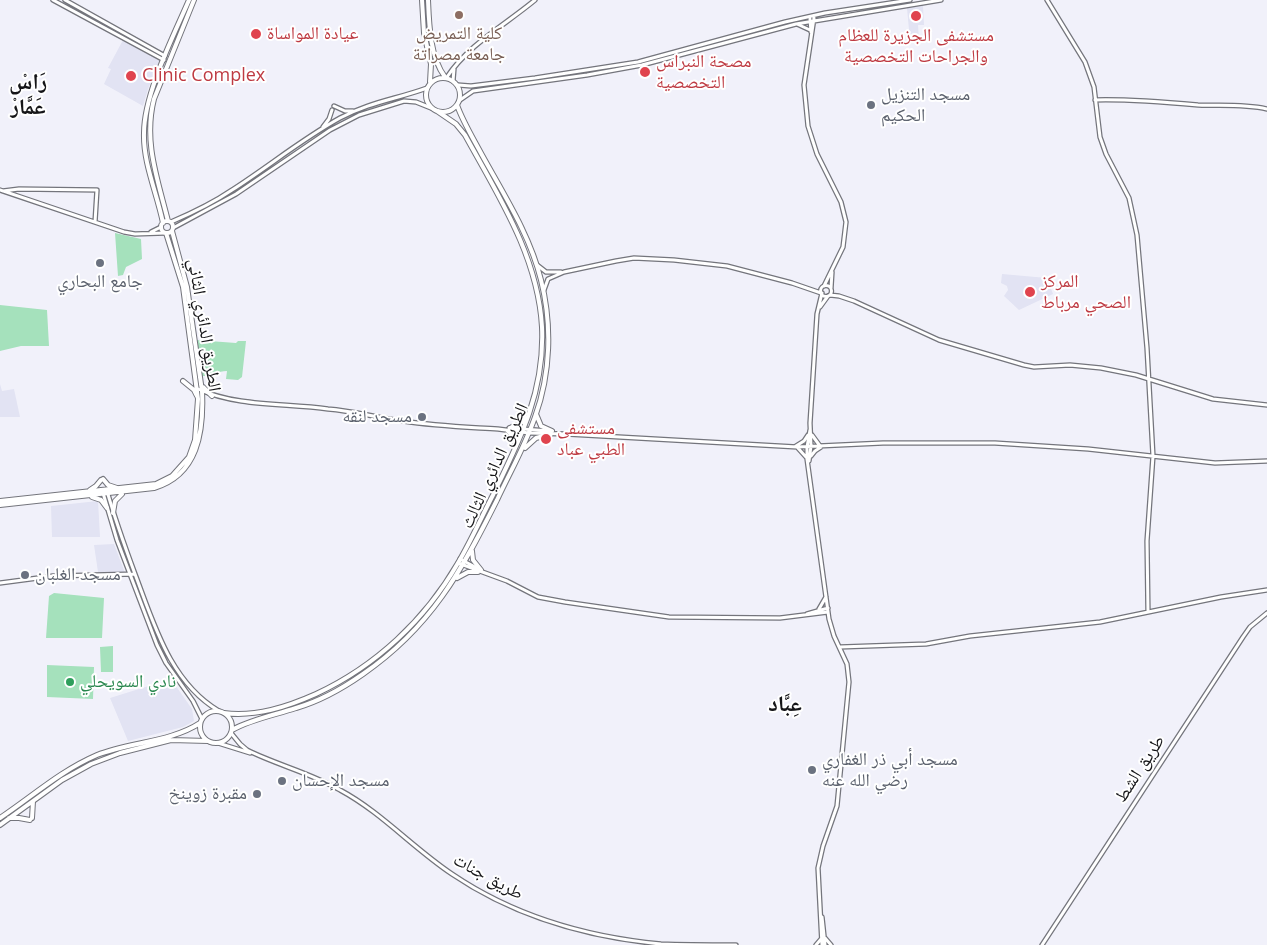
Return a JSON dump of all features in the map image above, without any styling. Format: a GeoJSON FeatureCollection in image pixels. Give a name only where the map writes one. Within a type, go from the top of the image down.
{"type":"FeatureCollection","features":[{"type":"Feature","properties":{"kind":"main road"},"geometry":{"type":"LineString","coordinates":[[167,222],[149,169],[144,134],[150,97],[189,0]]}},
{"type":"Feature","properties":{"kind":"main road"},"geometry":{"type":"LineString","coordinates":[[167,222],[150,147],[151,115],[154,98],[194,0]]}},
{"type":"Feature","properties":{"kind":"main road"},"geometry":{"type":"LineString","coordinates":[[422,0],[424,33],[432,69],[425,97],[431,108],[437,111],[449,111],[460,100],[460,92],[458,85],[446,77],[440,70],[434,49],[428,0]]}},
{"type":"Feature","properties":{"kind":"main road"},"geometry":{"type":"LineString","coordinates":[[430,82],[437,78],[446,77]]}},
{"type":"Feature","properties":{"kind":"main road","name":"الطريق الدائري الثالث"},"geometry":{"type":"LineString","coordinates":[[232,731],[246,723],[313,702],[336,691],[362,675],[409,637],[435,607],[464,564],[530,431],[536,414],[548,356],[549,334],[544,293],[536,264],[516,216],[457,105]]}},
{"type":"Feature","properties":{"kind":"main road","name":"الطريق الدائري الثالث"},"geometry":{"type":"LineString","coordinates":[[224,712],[251,714],[285,706],[324,690],[356,671],[391,646],[429,605],[459,561],[524,431],[539,378],[542,342],[540,306],[530,265],[511,219],[465,135],[456,124],[437,111]]}},
{"type":"Feature","properties":{"kind":"main road"},"geometry":{"type":"LineString","coordinates":[[161,227],[167,222]]}},
{"type":"Feature","properties":{"kind":"main road","name":"الطريق الدائري الثاني"},"geometry":{"type":"LineString","coordinates":[[0,505],[105,492],[125,492],[161,486],[175,478],[192,458],[198,441],[200,381],[187,287],[173,230],[167,222]]}},
{"type":"Feature","properties":{"kind":"main road","name":"الطريق الدائري الثاني"},"geometry":{"type":"LineString","coordinates":[[161,227],[166,233],[184,287],[195,373],[200,390]]}},
{"type":"Feature","properties":{"kind":"main road"},"geometry":{"type":"LineString","coordinates":[[166,233],[173,230]]}},
{"type":"Feature","properties":{"kind":"main road"},"geometry":{"type":"LineString","coordinates":[[195,373],[191,380],[183,381],[194,390],[200,400],[206,395],[212,396]]}},
{"type":"Feature","properties":{"kind":"main road"},"geometry":{"type":"LineString","coordinates":[[200,381],[204,390],[212,396]]}},
{"type":"Feature","properties":{"kind":"main road","name":"الطريق الدائري الثاني"},"geometry":{"type":"LineString","coordinates":[[105,492],[119,488],[156,484],[179,470],[189,458],[192,450],[200,400]]}},
{"type":"Feature","properties":{"kind":"main road"},"geometry":{"type":"LineString","coordinates":[[516,448],[509,430],[522,422],[530,413]]}},
{"type":"Feature","properties":{"kind":"main road"},"geometry":{"type":"LineString","coordinates":[[536,414],[541,426],[551,433]]}},
{"type":"Feature","properties":{"kind":"main road"},"geometry":{"type":"LineString","coordinates":[[521,451],[536,438],[551,433]]}},
{"type":"Feature","properties":{"kind":"main road"},"geometry":{"type":"LineString","coordinates":[[86,494],[102,479],[108,485],[119,488]]}},
{"type":"Feature","properties":{"kind":"main road"},"geometry":{"type":"LineString","coordinates":[[113,513],[117,497],[125,492]]}},
{"type":"Feature","properties":{"kind":"main road"},"geometry":{"type":"LineString","coordinates":[[86,494],[98,498],[107,508]]}},
{"type":"Feature","properties":{"kind":"main road","name":"الطريق الدائري الثاني"},"geometry":{"type":"LineString","coordinates":[[0,501],[86,494]]}},
{"type":"Feature","properties":{"kind":"main road"},"geometry":{"type":"LineString","coordinates":[[452,583],[463,574],[480,571],[473,560],[472,549]]}},
{"type":"Feature","properties":{"kind":"main road"},"geometry":{"type":"LineString","coordinates":[[0,818],[49,782],[76,765],[111,751],[178,734],[201,721],[207,713],[224,712],[232,722],[232,731],[227,739],[218,743],[171,740],[120,753],[91,764],[70,775],[0,825]]}},
{"type":"Feature","properties":{"kind":"main road"},"geometry":{"type":"LineString","coordinates":[[201,721],[202,734],[208,741]]}},
{"type":"Feature","properties":{"kind":"main road"},"geometry":{"type":"LineString","coordinates":[[9,818],[31,819],[33,801]]}},
{"type":"Feature","properties":{"kind":"street"},"geometry":{"type":"LineString","coordinates":[[53,0],[165,58]]}},
{"type":"Feature","properties":{"kind":"street"},"geometry":{"type":"LineString","coordinates":[[65,0],[165,58]]}},
{"type":"Feature","properties":{"kind":"street"},"geometry":{"type":"LineString","coordinates":[[446,77],[477,43],[535,0]]}},
{"type":"Feature","properties":{"kind":"street"},"geometry":{"type":"LineString","coordinates":[[458,85],[471,86],[535,78],[638,62],[812,16],[910,0]]}},
{"type":"Feature","properties":{"kind":"street"},"geometry":{"type":"LineString","coordinates":[[460,100],[473,91],[587,75],[642,65],[796,24],[941,0]]}},
{"type":"Feature","properties":{"kind":"street"},"geometry":{"type":"LineString","coordinates":[[1047,0],[1086,62],[1092,78],[1097,120],[1103,145],[1129,198],[1136,223],[1141,265],[1153,456],[1147,541],[1148,612]]}},
{"type":"Feature","properties":{"kind":"street"},"geometry":{"type":"LineString","coordinates":[[812,16],[812,30],[804,85],[808,126],[814,147],[841,202],[846,222],[844,242],[832,272],[823,287],[817,314],[809,447],[809,460],[829,619],[834,636],[847,664],[848,694],[837,806],[823,846],[818,868],[824,945]]}},
{"type":"Feature","properties":{"kind":"street"},"geometry":{"type":"LineString","coordinates":[[812,30],[816,23],[822,19]]}},
{"type":"Feature","properties":{"kind":"street"},"geometry":{"type":"LineString","coordinates":[[796,24],[812,30]]}},
{"type":"Feature","properties":{"kind":"street"},"geometry":{"type":"LineString","coordinates":[[453,81],[454,68]]}},
{"type":"Feature","properties":{"kind":"street"},"geometry":{"type":"LineString","coordinates":[[167,222],[194,211],[231,191],[279,156],[354,111],[376,102],[427,88]]}},
{"type":"Feature","properties":{"kind":"street"},"geometry":{"type":"LineString","coordinates":[[1095,100],[1122,99],[1200,105],[1246,105],[1267,109]]}},
{"type":"Feature","properties":{"kind":"street"},"geometry":{"type":"LineString","coordinates":[[173,230],[236,194],[343,122],[378,108],[404,101],[416,102],[431,108]]}},
{"type":"Feature","properties":{"kind":"street"},"geometry":{"type":"LineString","coordinates":[[334,106],[354,111]]}},
{"type":"Feature","properties":{"kind":"street"},"geometry":{"type":"LineString","coordinates":[[320,130],[329,119],[332,110]]}},
{"type":"Feature","properties":{"kind":"street"},"geometry":{"type":"LineString","coordinates":[[1,191],[15,189],[97,190],[95,222]]}},
{"type":"Feature","properties":{"kind":"street"},"geometry":{"type":"LineString","coordinates":[[1,191],[128,232],[166,233]]}},
{"type":"Feature","properties":{"kind":"street"},"geometry":{"type":"LineString","coordinates":[[148,233],[161,227]]}},
{"type":"Feature","properties":{"kind":"street"},"geometry":{"type":"LineString","coordinates":[[536,264],[546,272],[564,272],[634,258],[674,260],[727,266],[810,288],[829,296],[839,296]]}},
{"type":"Feature","properties":{"kind":"street"},"geometry":{"type":"LineString","coordinates":[[544,293],[548,279],[564,272]]}},
{"type":"Feature","properties":{"kind":"street"},"geometry":{"type":"LineString","coordinates":[[817,314],[822,302],[829,296],[832,272]]}},
{"type":"Feature","properties":{"kind":"street"},"geometry":{"type":"LineString","coordinates":[[810,288],[828,286],[839,296],[939,340],[1024,365],[1095,367],[1149,378],[1213,399],[1267,406]]}},
{"type":"Feature","properties":{"kind":"street"},"geometry":{"type":"LineString","coordinates":[[200,390],[212,396],[276,405],[330,409],[445,426],[796,447],[884,443],[995,443],[1088,449],[1226,463],[1267,461]]}},
{"type":"Feature","properties":{"kind":"street"},"geometry":{"type":"LineString","coordinates":[[810,434],[822,447]]}},
{"type":"Feature","properties":{"kind":"street"},"geometry":{"type":"LineString","coordinates":[[796,447],[810,434]]}},
{"type":"Feature","properties":{"kind":"street"},"geometry":{"type":"LineString","coordinates":[[796,447],[809,460]]}},
{"type":"Feature","properties":{"kind":"street"},"geometry":{"type":"LineString","coordinates":[[809,460],[813,453],[822,447]]}},
{"type":"Feature","properties":{"kind":"street"},"geometry":{"type":"LineString","coordinates":[[105,492],[107,508],[142,609],[162,655],[193,702],[201,721]]}},
{"type":"Feature","properties":{"kind":"street"},"geometry":{"type":"LineString","coordinates":[[105,492],[170,659],[199,697],[219,711]]}},
{"type":"Feature","properties":{"kind":"street"},"geometry":{"type":"LineString","coordinates":[[459,561],[538,597],[669,617],[780,618],[828,610]]}},
{"type":"Feature","properties":{"kind":"street"},"geometry":{"type":"LineString","coordinates":[[0,583],[53,576],[136,574]]}},
{"type":"Feature","properties":{"kind":"street"},"geometry":{"type":"LineString","coordinates":[[840,648],[937,642],[970,636],[1100,622],[1221,597],[1267,590]]}},
{"type":"Feature","properties":{"kind":"street"},"geometry":{"type":"LineString","coordinates":[[819,611],[826,597]]}},
{"type":"Feature","properties":{"kind":"street"},"geometry":{"type":"LineString","coordinates":[[819,611],[829,619]]}},
{"type":"Feature","properties":{"kind":"street","name":"طريق الشط"},"geometry":{"type":"LineString","coordinates":[[1042,945],[1243,637],[1250,627],[1267,613]]}},
{"type":"Feature","properties":{"kind":"street"},"geometry":{"type":"LineString","coordinates":[[232,731],[240,744],[256,754]]}},
{"type":"Feature","properties":{"kind":"street"},"geometry":{"type":"LineString","coordinates":[[218,743],[256,754]]}},
{"type":"Feature","properties":{"kind":"street","name":"طريق جنات"},"geometry":{"type":"LineString","coordinates":[[256,754],[340,789],[360,802],[451,873],[516,909],[564,926],[608,937],[661,944],[736,945]]}},
{"type":"Feature","properties":{"kind":"street"},"geometry":{"type":"LineString","coordinates":[[816,945],[823,937]]}},
{"type":"Feature","properties":{"kind":"street"},"geometry":{"type":"LineString","coordinates":[[823,937],[831,945]]}},
{"type":"Feature","properties":{"kind":"shaded area","name":"مستشفى الجزيرة للعظام والجراحات التخصصية"},"geometry":{"type":"Polygon","coordinates":[[[923,6],[924,25],[918,25],[919,40],[910,41],[907,8],[923,6]]]}},
{"type":"Feature","properties":{"kind":"shaded area","name":"Clinic Complex"},"geometry":{"type":"Polygon","coordinates":[[[123,40],[160,59],[143,106],[104,84],[111,69],[108,68],[123,40]]]}},
{"type":"Feature","properties":{"kind":"shaded area","name":"المركز الصحي مرباط"},"geometry":{"type":"Polygon","coordinates":[[[1002,274],[1047,278],[1053,294],[1019,310],[1004,296],[1008,290],[1007,286],[1001,283],[1002,274]]]}},
{"type":"Feature","properties":{"kind":"shaded area"},"geometry":{"type":"Polygon","coordinates":[[[0,384],[2,391],[14,389],[20,417],[0,417],[0,384]]]}},
{"type":"Feature","properties":{"kind":"shaded area"},"geometry":{"type":"Polygon","coordinates":[[[98,501],[100,537],[52,537],[51,506],[98,501]]]}},
{"type":"Feature","properties":{"kind":"shaded area"},"geometry":{"type":"Polygon","coordinates":[[[114,544],[125,573],[98,572],[94,545],[114,544]]]}},
{"type":"Feature","properties":{"kind":"shaded area"},"geometry":{"type":"Polygon","coordinates":[[[171,679],[192,709],[194,721],[183,727],[128,741],[110,698],[171,679]]]}},
{"type":"Feature","properties":{"kind":"green space"},"geometry":{"type":"Polygon","coordinates":[[[115,233],[141,239],[142,259],[126,267],[123,275],[118,276],[115,233]]]}},
{"type":"Feature","properties":{"kind":"green space"},"geometry":{"type":"Polygon","coordinates":[[[0,305],[47,310],[49,346],[21,346],[0,351],[0,305]]]}},
{"type":"Feature","properties":{"kind":"green space"},"geometry":{"type":"Polygon","coordinates":[[[196,340],[236,343],[238,341],[246,341],[242,377],[238,380],[226,379],[227,371],[201,376],[196,340]]]}},
{"type":"Feature","properties":{"kind":"green space"},"geometry":{"type":"Polygon","coordinates":[[[54,593],[104,598],[102,638],[46,638],[49,596],[54,593]]]}},
{"type":"Feature","properties":{"kind":"green space"},"geometry":{"type":"Polygon","coordinates":[[[113,646],[113,672],[101,672],[100,647],[113,646]]]}},
{"type":"Feature","properties":{"kind":"green space","name":"نادي السويحلي"},"geometry":{"type":"Polygon","coordinates":[[[47,665],[94,667],[93,699],[47,697],[47,665]]]}},
{"type":"Feature","properties":{"kind":"place","name":"كلية التمريض جامعة مصراتة"},"geometry":{"type":"Point","coordinates":[459,15]}},
{"type":"Feature","properties":{"kind":"place","name":"مستشفى الجزيرة للعظام والجراحات التخصصية"},"geometry":{"type":"Point","coordinates":[916,16]}},
{"type":"Feature","properties":{"kind":"place","name":"عيادة المواساة"},"geometry":{"type":"Point","coordinates":[256,34]}},
{"type":"Feature","properties":{"kind":"place","name":"مصحة النبراس التخصصية"},"geometry":{"type":"Point","coordinates":[645,72]}},
{"type":"Feature","properties":{"kind":"place","name":"Clinic Complex"},"geometry":{"type":"Point","coordinates":[131,76]}},
{"type":"Feature","properties":{"kind":"place","name":"مسجد التنزيل الحكيم"},"geometry":{"type":"Point","coordinates":[871,105]}},
{"type":"Feature","properties":{"kind":"place","name":"جامع البحاري"},"geometry":{"type":"Point","coordinates":[100,263]}},
{"type":"Feature","properties":{"kind":"place","name":"المركز الصحي مرباط"},"geometry":{"type":"Point","coordinates":[1030,292]}},
{"type":"Feature","properties":{"kind":"place","name":"مسجد لنقه"},"geometry":{"type":"Point","coordinates":[422,417]}},
{"type":"Feature","properties":{"kind":"place","name":"مستشفى الطبي عباد"},"geometry":{"type":"Point","coordinates":[546,439]}},
{"type":"Feature","properties":{"kind":"place","name":"مسجد الغلبان"},"geometry":{"type":"Point","coordinates":[25,575]}},
{"type":"Feature","properties":{"kind":"place","name":"نادي السويحلي"},"geometry":{"type":"Point","coordinates":[70,682]}},
{"type":"Feature","properties":{"kind":"place","name":"مسجد أبي ذر الغفاري رضي الله عنه"},"geometry":{"type":"Point","coordinates":[812,770]}},
{"type":"Feature","properties":{"kind":"place","name":"مسجد الإحسان"},"geometry":{"type":"Point","coordinates":[282,781]}},
{"type":"Feature","properties":{"kind":"place","name":"مقبرة زوينخ"},"geometry":{"type":"Point","coordinates":[257,794]}},
{"type":"Feature","properties":{"kind":"district","name":"رَاسْ عَمَّارْ"},"geometry":{"type":"Point","coordinates":[28,96]}},
{"type":"Feature","properties":{"kind":"district","name":"عِبَّاد"},"geometry":{"type":"Point","coordinates":[785,705]}}]}
